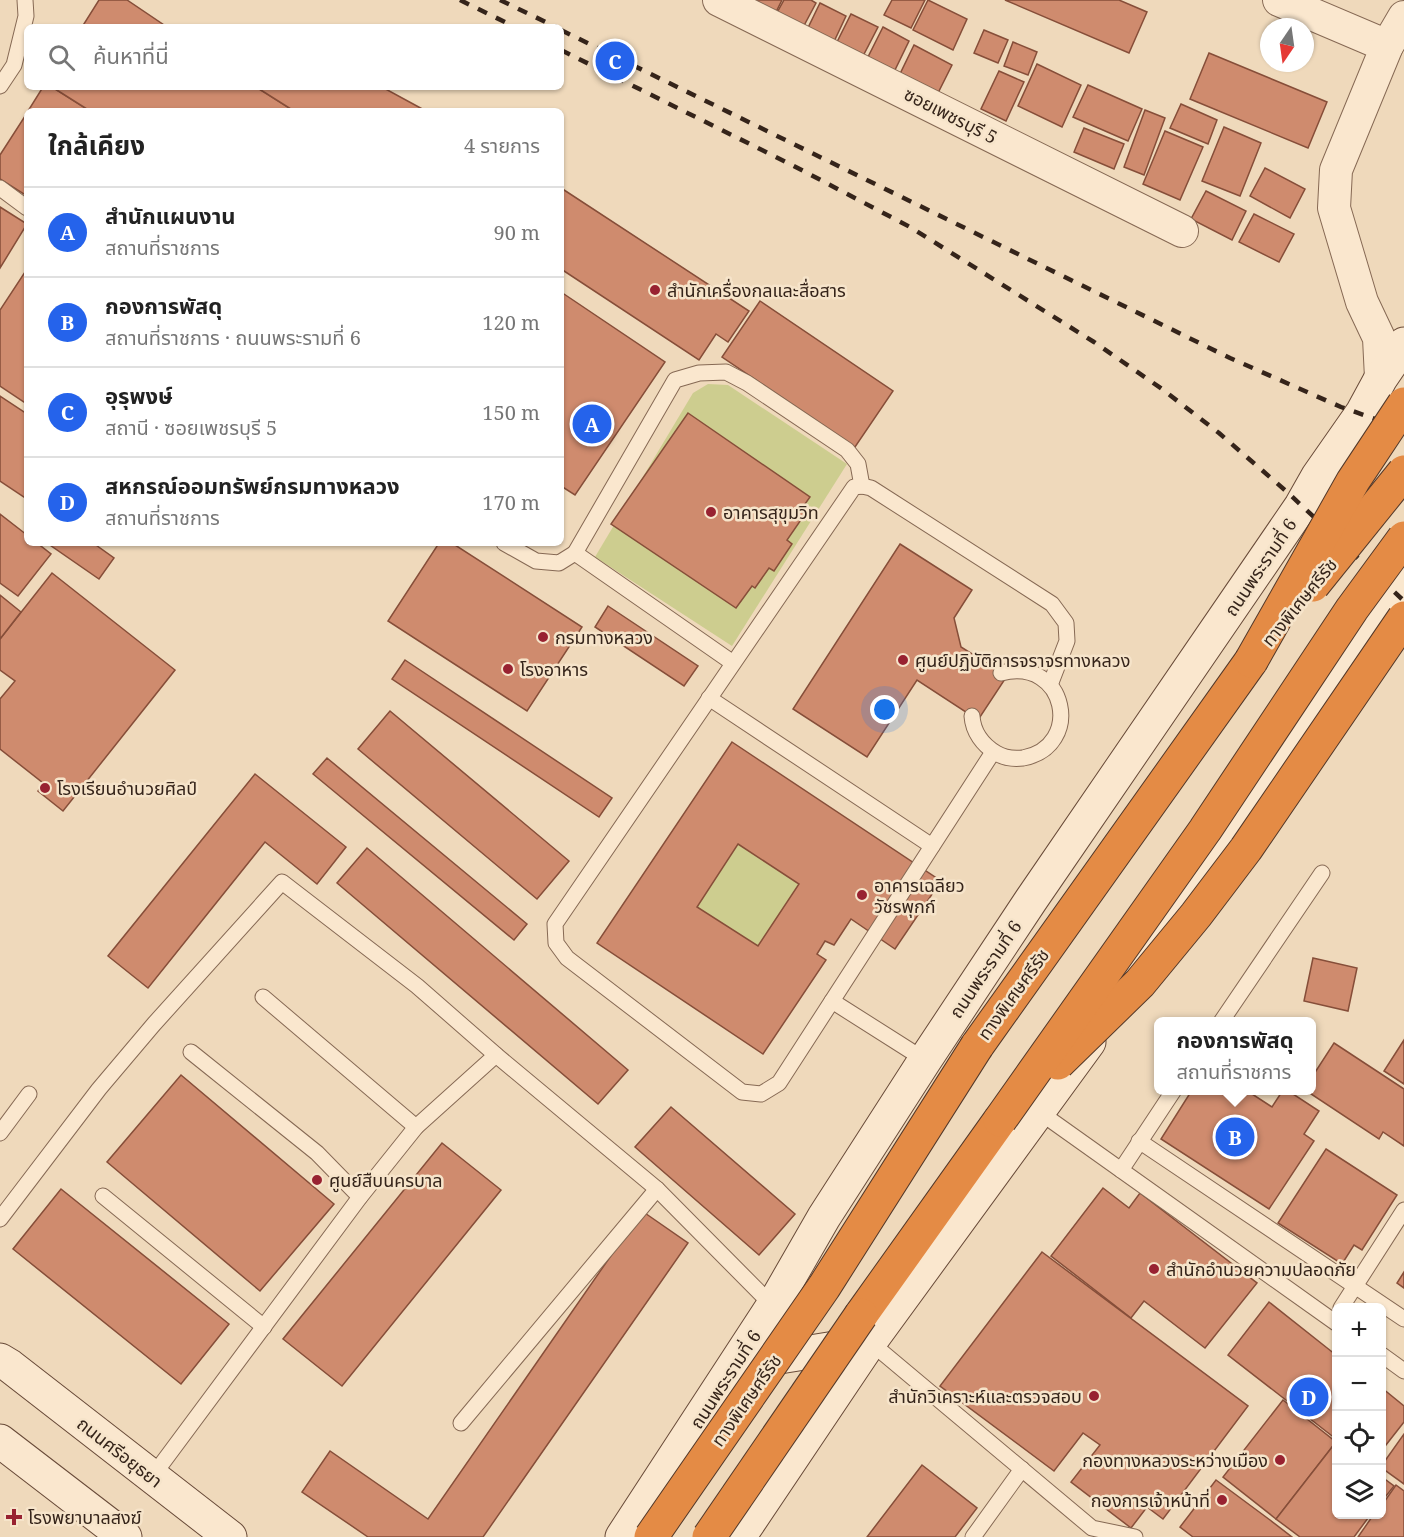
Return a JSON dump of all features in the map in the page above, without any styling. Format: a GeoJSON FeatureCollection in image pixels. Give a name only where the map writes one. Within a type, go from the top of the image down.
{"type":"FeatureCollection","features":[{"type":"Feature","properties":{"kind":"highway"},"geometry":{"type":"LineString","coordinates":[[1251,661],[1353,481],[1404,404]]}},
{"type":"Feature","properties":{"kind":"highway","name":"ทางพิเศษศรีรัช"},"geometry":{"type":"LineString","coordinates":[[651,1537],[824,1287],[977,1046],[1251,661],[1404,472]]}},
{"type":"Feature","properties":{"kind":"highway"},"geometry":{"type":"LineString","coordinates":[[709,1537],[861,1315],[1205,830],[1352,609],[1404,538]]}},
{"type":"Feature","properties":{"kind":"highway"},"geometry":{"type":"LineString","coordinates":[[1000,1120],[1140,983],[1196,915],[1246,849],[1396,616]]}},
{"type":"Feature","properties":{"kind":"main road","name":"ถนนพระรามที่ 6"},"geometry":{"type":"LineString","coordinates":[[622,1537],[774,1304],[824,1217],[925,1060],[1031,900],[1301,506],[1404,344]]}},
{"type":"Feature","properties":{"kind":"main road"},"geometry":{"type":"LineString","coordinates":[[1364,410],[1404,425]]}},
{"type":"Feature","properties":{"kind":"main road"},"geometry":{"type":"LineString","coordinates":[[739,1537],[870,1342],[1089,1042],[1204,858],[1396,616],[1404,576]]}},
{"type":"Feature","properties":{"kind":"main road"},"geometry":{"type":"LineString","coordinates":[[734,1364],[870,1342]]}},
{"type":"Feature","properties":{"kind":"main road","name":"ถนนศรีอยุธยา"},"geometry":{"type":"LineString","coordinates":[[4,1360],[230,1537]]}},
{"type":"Feature","properties":{"kind":"main road"},"geometry":{"type":"LineString","coordinates":[[0,1441],[125,1537]]}},
{"type":"Feature","properties":{"kind":"street","name":"ซอยเพชรบุรี 5"},"geometry":{"type":"LineString","coordinates":[[719,0],[1182,231]]}},
{"type":"Feature","properties":{"kind":"street"},"geometry":{"type":"LineString","coordinates":[[1279,0],[1388,46]]}},
{"type":"Feature","properties":{"kind":"street"},"geometry":{"type":"LineString","coordinates":[[1381,378],[1379,338],[1362,302],[1334,208],[1336,170],[1388,46],[1404,17]]}},
{"type":"Feature","properties":{"kind":"lane"},"geometry":{"type":"LineString","coordinates":[[24,24],[25,0]]}},
{"type":"Feature","properties":{"kind":"lane"},"geometry":{"type":"LineString","coordinates":[[0,86],[14,66],[24,24]]}},
{"type":"Feature","properties":{"kind":"lane"},"geometry":{"type":"LineString","coordinates":[[0,188],[24,206]]}},
{"type":"Feature","properties":{"kind":"lane"},"geometry":{"type":"LineString","coordinates":[[509,546],[536,561],[559,563],[575,553],[675,380],[699,373],[726,372],[747,382],[847,450],[858,464],[862,486]]}},
{"type":"Feature","properties":{"kind":"lane"},"geometry":{"type":"LineString","coordinates":[[993,752],[779,1083],[761,1094],[742,1092],[567,958],[556,943],[555,924],[854,487],[871,488],[1052,604],[1066,622],[1067,641],[1050,685]]}},
{"type":"Feature","properties":{"kind":"lane"},"geometry":{"type":"LineString","coordinates":[[575,553],[733,663]]}},
{"type":"Feature","properties":{"kind":"lane"},"geometry":{"type":"LineString","coordinates":[[972,716],[978,736],[993,752],[1001,756],[1016,759],[1031,756],[1044,749],[1055,738],[1060,724],[1061,711],[1058,697],[1050,685],[1040,676],[1026,670],[1001,673]]}},
{"type":"Feature","properties":{"kind":"lane"},"geometry":{"type":"LineString","coordinates":[[709,698],[932,846]]}},
{"type":"Feature","properties":{"kind":"lane"},"geometry":{"type":"LineString","coordinates":[[1224,1017],[1322,873]]}},
{"type":"Feature","properties":{"kind":"lane"},"geometry":{"type":"LineString","coordinates":[[0,1219],[106,1081],[154,1024],[282,882],[417,986],[657,1189],[759,1293],[774,1304]]}},
{"type":"Feature","properties":{"kind":"lane"},"geometry":{"type":"LineString","coordinates":[[263,997],[416,1127]]}},
{"type":"Feature","properties":{"kind":"lane"},"geometry":{"type":"LineString","coordinates":[[832,1001],[925,1060]]}},
{"type":"Feature","properties":{"kind":"lane"},"geometry":{"type":"LineString","coordinates":[[191,1052],[317,1153],[360,1197]]}},
{"type":"Feature","properties":{"kind":"lane"},"geometry":{"type":"LineString","coordinates":[[152,1477],[360,1197],[416,1127],[496,1055]]}},
{"type":"Feature","properties":{"kind":"lane"},"geometry":{"type":"LineString","coordinates":[[0,1132],[29,1094]]}},
{"type":"Feature","properties":{"kind":"lane"},"geometry":{"type":"LineString","coordinates":[[1121,1170],[1171,1095]]}},
{"type":"Feature","properties":{"kind":"lane"},"geometry":{"type":"LineString","coordinates":[[1038,1111],[1332,1313]]}},
{"type":"Feature","properties":{"kind":"lane"},"geometry":{"type":"LineString","coordinates":[[1139,1141],[1404,1318]]}},
{"type":"Feature","properties":{"kind":"lane"},"geometry":{"type":"LineString","coordinates":[[461,1423],[657,1189]]}},
{"type":"Feature","properties":{"kind":"lane"},"geometry":{"type":"LineString","coordinates":[[104,1196],[264,1327]]}},
{"type":"Feature","properties":{"kind":"lane"},"geometry":{"type":"LineString","coordinates":[[1345,1303],[1404,1210]]}},
{"type":"Feature","properties":{"kind":"lane"},"geometry":{"type":"LineString","coordinates":[[870,1342],[1092,1528],[1135,1537]]}},
{"type":"Feature","properties":{"kind":"lane"},"geometry":{"type":"LineString","coordinates":[[1385,1357],[1404,1371]]}},
{"type":"Feature","properties":{"kind":"lane"},"geometry":{"type":"LineString","coordinates":[[973,1537],[1022,1469]]}},
{"type":"Feature","properties":{"kind":"green space"},"geometry":{"type":"Polygon","coordinates":[[[708,384],[728,385],[847,464],[732,646],[595,557],[693,393],[708,384]]]}},
{"type":"Feature","properties":{"kind":"green space"},"geometry":{"type":"Polygon","coordinates":[[[738,844],[799,884],[758,946],[697,907],[738,844]]]}},
{"type":"Feature","properties":{"kind":"building"},"geometry":{"type":"Polygon","coordinates":[[[99,0],[127,0],[163,24],[84,24],[99,0]]]}},
{"type":"Feature","properties":{"kind":"building"},"geometry":{"type":"Polygon","coordinates":[[[749,0],[782,0],[772,20],[749,0]]]}},
{"type":"Feature","properties":{"kind":"building"},"geometry":{"type":"Polygon","coordinates":[[[784,0],[811,0],[816,3],[800,33],[773,20],[784,0]]]}},
{"type":"Feature","properties":{"kind":"building"},"geometry":{"type":"Polygon","coordinates":[[[892,0],[925,0],[911,28],[884,15],[892,0]]]}},
{"type":"Feature","properties":{"kind":"building"},"geometry":{"type":"Polygon","coordinates":[[[928,0],[967,19],[953,50],[913,30],[928,0]]]}},
{"type":"Feature","properties":{"kind":"building"},"geometry":{"type":"Polygon","coordinates":[[[1005,0],[1119,0],[1147,12],[1129,53],[1005,0]]]}},
{"type":"Feature","properties":{"kind":"building"},"geometry":{"type":"Polygon","coordinates":[[[820,3],[846,16],[831,48],[805,34],[820,3]]]}},
{"type":"Feature","properties":{"kind":"building"},"geometry":{"type":"Polygon","coordinates":[[[851,14],[878,27],[862,58],[836,44],[851,14]]]}},
{"type":"Feature","properties":{"kind":"building"},"geometry":{"type":"Polygon","coordinates":[[[883,27],[909,41],[894,72],[867,59],[883,27]]]}},
{"type":"Feature","properties":{"kind":"building"},"geometry":{"type":"Polygon","coordinates":[[[984,30],[1008,40],[998,63],[974,53],[984,30]]]}},
{"type":"Feature","properties":{"kind":"building"},"geometry":{"type":"Polygon","coordinates":[[[1013,42],[1037,52],[1028,75],[1004,66],[1013,42]]]}},
{"type":"Feature","properties":{"kind":"building"},"geometry":{"type":"Polygon","coordinates":[[[914,45],[952,65],[937,95],[899,76],[914,45]]]}},
{"type":"Feature","properties":{"kind":"building"},"geometry":{"type":"Polygon","coordinates":[[[1209,53],[1327,102],[1308,148],[1190,99],[1209,53]]]}},
{"type":"Feature","properties":{"kind":"building"},"geometry":{"type":"Polygon","coordinates":[[[1037,64],[1081,85],[1062,127],[1018,106],[1037,64]]]}},
{"type":"Feature","properties":{"kind":"building"},"geometry":{"type":"Polygon","coordinates":[[[999,71],[1024,82],[1006,121],[981,109],[999,71]]]}},
{"type":"Feature","properties":{"kind":"building"},"geometry":{"type":"Polygon","coordinates":[[[1088,85],[1142,109],[1128,141],[1073,117],[1088,85]]]}},
{"type":"Feature","properties":{"kind":"building"},"geometry":{"type":"Polygon","coordinates":[[[41,90],[57,90],[85,108],[30,108],[41,90]]]}},
{"type":"Feature","properties":{"kind":"building"},"geometry":{"type":"Polygon","coordinates":[[[57,90],[261,90],[289,108],[85,108],[57,90]]]}},
{"type":"Feature","properties":{"kind":"building"},"geometry":{"type":"Polygon","coordinates":[[[261,90],[388,90],[420,108],[289,108],[261,90]]]}},
{"type":"Feature","properties":{"kind":"building"},"geometry":{"type":"Polygon","coordinates":[[[1181,104],[1217,120],[1208,144],[1170,128],[1181,104]]]}},
{"type":"Feature","properties":{"kind":"building"},"geometry":{"type":"Polygon","coordinates":[[[1145,110],[1165,118],[1144,175],[1124,167],[1145,110]]]}},
{"type":"Feature","properties":{"kind":"building"},"geometry":{"type":"Polygon","coordinates":[[[24,118],[24,194],[0,179],[0,155],[24,118]]]}},
{"type":"Feature","properties":{"kind":"building"},"geometry":{"type":"Polygon","coordinates":[[[1224,127],[1261,143],[1240,196],[1202,181],[1224,127]]]}},
{"type":"Feature","properties":{"kind":"building"},"geometry":{"type":"Polygon","coordinates":[[[1084,128],[1124,144],[1114,169],[1074,152],[1084,128]]]}},
{"type":"Feature","properties":{"kind":"building"},"geometry":{"type":"Polygon","coordinates":[[[1165,131],[1203,147],[1180,200],[1143,184],[1165,131]]]}},
{"type":"Feature","properties":{"kind":"building"},"geometry":{"type":"Polygon","coordinates":[[[1265,168],[1305,189],[1290,218],[1250,196],[1265,168]]]}},
{"type":"Feature","properties":{"kind":"building","name":"สำนักเครื่องกลและสื่อสาร"},"geometry":{"type":"Polygon","coordinates":[[[564,190],[749,311],[728,342],[716,334],[699,360],[564,271],[564,190]]]}},
{"type":"Feature","properties":{"kind":"building"},"geometry":{"type":"Polygon","coordinates":[[[1206,191],[1246,211],[1232,240],[1191,219],[1206,191]]]}},
{"type":"Feature","properties":{"kind":"building"},"geometry":{"type":"Polygon","coordinates":[[[0,207],[24,222],[24,229],[0,268],[0,207]]]}},
{"type":"Feature","properties":{"kind":"building"},"geometry":{"type":"Polygon","coordinates":[[[1254,214],[1294,234],[1279,262],[1239,242],[1254,214]]]}},
{"type":"Feature","properties":{"kind":"building"},"geometry":{"type":"Polygon","coordinates":[[[24,274],[24,402],[0,386],[0,310],[24,274]]]}},
{"type":"Feature","properties":{"kind":"building"},"geometry":{"type":"Polygon","coordinates":[[[564,294],[665,362],[575,495],[564,488],[564,294]]]}},
{"type":"Feature","properties":{"kind":"building","name":"สำนักเครื่องกลและสื่อสาร"},"geometry":{"type":"Polygon","coordinates":[[[760,301],[893,391],[855,447],[722,357],[760,301]]]}},
{"type":"Feature","properties":{"kind":"building"},"geometry":{"type":"Polygon","coordinates":[[[0,396],[24,412],[24,497],[0,481],[0,396]]]}},
{"type":"Feature","properties":{"kind":"building","name":"อาคารสุขุมวิท"},"geometry":{"type":"Polygon","coordinates":[[[688,413],[810,497],[800,511],[805,514],[787,540],[792,544],[774,571],[769,568],[755,588],[752,586],[736,608],[611,524],[688,413]]]}},
{"type":"Feature","properties":{"kind":"building"},"geometry":{"type":"Polygon","coordinates":[[[0,514],[24,533],[24,546],[41,546],[51,554],[18,596],[0,583],[0,514]]]}},
{"type":"Feature","properties":{"kind":"building","name":"ศูนย์ปฏิบัติการจราจรทางหลวง"},"geometry":{"type":"Polygon","coordinates":[[[900,544],[972,590],[954,618],[961,647],[1007,676],[978,720],[917,680],[867,757],[793,709],[900,544]]]}},
{"type":"Feature","properties":{"kind":"building"},"geometry":{"type":"Polygon","coordinates":[[[51,546],[97,546],[114,558],[99,579],[51,546]]]}},
{"type":"Feature","properties":{"kind":"building","name":"โรงอาหาร"},"geometry":{"type":"Polygon","coordinates":[[[437,546],[457,546],[582,627],[527,711],[388,621],[437,546]]]}},
{"type":"Feature","properties":{"kind":"building","name":"โรงเรียนอำนวยศิลป์"},"geometry":{"type":"Polygon","coordinates":[[[52,573],[175,670],[63,811],[38,791],[43,783],[0,749],[0,699],[15,681],[0,670],[0,639],[52,573]]]}},
{"type":"Feature","properties":{"kind":"building"},"geometry":{"type":"Polygon","coordinates":[[[0,595],[21,612],[0,639],[0,595]]]}},
{"type":"Feature","properties":{"kind":"building"},"geometry":{"type":"Polygon","coordinates":[[[608,606],[698,666],[684,686],[595,627],[608,606]]]}},
{"type":"Feature","properties":{"kind":"building"},"geometry":{"type":"Polygon","coordinates":[[[405,660],[612,798],[599,817],[392,679],[405,660]]]}},
{"type":"Feature","properties":{"kind":"building"},"geometry":{"type":"Polygon","coordinates":[[[390,711],[569,861],[537,899],[358,749],[390,711]]]}},
{"type":"Feature","properties":{"kind":"building","name":"อาคารเฉลียว วัชรพุกก์"},"geometry":{"type":"Polygon","coordinates":[[[732,742],[941,881],[895,949],[851,919],[834,945],[825,941],[817,954],[826,960],[763,1054],[597,943],[732,742]],[[738,844],[697,907],[758,946],[799,884],[738,844]]]}},
{"type":"Feature","properties":{"kind":"building"},"geometry":{"type":"Polygon","coordinates":[[[327,758],[527,924],[514,940],[313,774],[327,758]]]}},
{"type":"Feature","properties":{"kind":"building"},"geometry":{"type":"Polygon","coordinates":[[[255,774],[346,847],[317,884],[265,842],[148,988],[108,956],[255,774]]]}},
{"type":"Feature","properties":{"kind":"building"},"geometry":{"type":"Polygon","coordinates":[[[367,848],[628,1070],[598,1104],[337,883],[367,848]]]}},
{"type":"Feature","properties":{"kind":"building"},"geometry":{"type":"Polygon","coordinates":[[[1313,958],[1357,968],[1348,1011],[1304,1001],[1313,958]]]}},
{"type":"Feature","properties":{"kind":"building"},"geometry":{"type":"Polygon","coordinates":[[[1404,1040],[1404,1084],[1384,1071],[1404,1040]]]}},
{"type":"Feature","properties":{"kind":"building"},"geometry":{"type":"Polygon","coordinates":[[[1334,1043],[1404,1089],[1404,1146],[1383,1132],[1379,1139],[1313,1095],[1316,1095],[1316,1071],[1334,1043]]]}},
{"type":"Feature","properties":{"kind":"building"},"geometry":{"type":"Polygon","coordinates":[[[181,1075],[334,1204],[260,1291],[107,1162],[181,1075]]]}},
{"type":"Feature","properties":{"kind":"building"},"geometry":{"type":"Polygon","coordinates":[[[1189,1095],[1254,1095],[1272,1107],[1280,1095],[1295,1095],[1319,1111],[1304,1134],[1314,1141],[1269,1209],[1161,1139],[1189,1095]]]}},
{"type":"Feature","properties":{"kind":"building"},"geometry":{"type":"Polygon","coordinates":[[[671,1107],[795,1214],[759,1255],[635,1147],[671,1107]]]}},
{"type":"Feature","properties":{"kind":"building"},"geometry":{"type":"Polygon","coordinates":[[[442,1143],[501,1190],[342,1386],[283,1339],[442,1143]]]}},
{"type":"Feature","properties":{"kind":"building"},"geometry":{"type":"Polygon","coordinates":[[[1326,1149],[1397,1195],[1362,1250],[1354,1245],[1342,1264],[1278,1223],[1326,1149]]]}},
{"type":"Feature","properties":{"kind":"building","name":"สำนักอำนวยความปลอดภัย"},"geometry":{"type":"Polygon","coordinates":[[[1103,1188],[1129,1208],[1140,1193],[1257,1283],[1205,1348],[1144,1301],[1131,1318],[1051,1256],[1103,1188]]]}},
{"type":"Feature","properties":{"kind":"building"},"geometry":{"type":"Polygon","coordinates":[[[61,1189],[229,1324],[181,1384],[13,1249],[61,1189]]]}},
{"type":"Feature","properties":{"kind":"building"},"geometry":{"type":"Polygon","coordinates":[[[642,1211],[688,1243],[483,1537],[368,1537],[302,1492],[330,1451],[428,1519],[642,1211]]]}},
{"type":"Feature","properties":{"kind":"building","name":"สำนักวิเคราะห์และตรวจสอบ"},"geometry":{"type":"Polygon","coordinates":[[[1042,1252],[1248,1406],[1163,1519],[1147,1507],[1131,1528],[1071,1482],[1100,1445],[1083,1433],[1054,1471],[940,1386],[1042,1252]]]}},
{"type":"Feature","properties":{"kind":"building"},"geometry":{"type":"Polygon","coordinates":[[[1404,1272],[1404,1288],[1397,1283],[1404,1272]]]}},
{"type":"Feature","properties":{"kind":"building"},"geometry":{"type":"Polygon","coordinates":[[[1269,1302],[1332,1352],[1332,1436],[1228,1355],[1269,1302]]]}},
{"type":"Feature","properties":{"kind":"building"},"geometry":{"type":"Polygon","coordinates":[[[1386,1391],[1404,1406],[1404,1422],[1386,1445],[1386,1391]]]}},
{"type":"Feature","properties":{"kind":"building","name":"กองทางหลวงระหว่างเมือง"},"geometry":{"type":"Polygon","coordinates":[[[1283,1400],[1332,1439],[1332,1447],[1276,1519],[1223,1477],[1283,1400]]]}},
{"type":"Feature","properties":{"kind":"building"},"geometry":{"type":"Polygon","coordinates":[[[1404,1434],[1404,1484],[1386,1471],[1386,1459],[1404,1434]]]}},
{"type":"Feature","properties":{"kind":"building"},"geometry":{"type":"Polygon","coordinates":[[[1332,1447],[1332,1519],[1367,1519],[1354,1537],[1300,1537],[1276,1519],[1332,1447]]]}},
{"type":"Feature","properties":{"kind":"building"},"geometry":{"type":"Polygon","coordinates":[[[922,1465],[977,1508],[955,1537],[867,1537],[922,1465]]]}},
{"type":"Feature","properties":{"kind":"building","name":"กองการเจ้าหน้าที่"},"geometry":{"type":"Polygon","coordinates":[[[1216,1480],[1292,1537],[1193,1537],[1180,1527],[1216,1480]]]}},
{"type":"Feature","properties":{"kind":"building"},"geometry":{"type":"Polygon","coordinates":[[[1386,1480],[1394,1486],[1386,1496],[1386,1480]]]}},
{"type":"Feature","properties":{"kind":"building"},"geometry":{"type":"Polygon","coordinates":[[[1396,1485],[1404,1491],[1404,1537],[1358,1537],[1371,1519],[1386,1519],[1386,1499],[1396,1485]]]}},
{"type":"Feature","properties":{"kind":"railway"},"geometry":{"type":"LineString","coordinates":[[460,0],[509,24]]}},
{"type":"Feature","properties":{"kind":"railway"},"geometry":{"type":"LineString","coordinates":[[500,0],[550,24]]}},
{"type":"Feature","properties":{"kind":"railway"},"geometry":{"type":"LineString","coordinates":[[564,31],[1230,358],[1341,407],[1404,429]]}},
{"type":"Feature","properties":{"kind":"railway"},"geometry":{"type":"LineString","coordinates":[[564,51],[792,165],[910,227],[1094,342],[1162,389],[1219,433],[1286,491],[1404,601]]}},
{"type":"Feature","properties":{"kind":"place","name":"อุรุพงษ์"},"geometry":{"type":"Point","coordinates":[615,61]}},
{"type":"Feature","properties":{"kind":"place","name":"สำนักเครื่องกลและสื่อสาร"},"geometry":{"type":"Point","coordinates":[655,290]}},
{"type":"Feature","properties":{"kind":"place","name":"สำนักแผนงาน"},"geometry":{"type":"Point","coordinates":[592,424]}},
{"type":"Feature","properties":{"kind":"place","name":"อาคารสุขุมวิท"},"geometry":{"type":"Point","coordinates":[711,512]}},
{"type":"Feature","properties":{"kind":"place","name":"กรมทางหลวง"},"geometry":{"type":"Point","coordinates":[543,637]}},
{"type":"Feature","properties":{"kind":"place","name":"ศูนย์ปฏิบัติการจราจรทางหลวง"},"geometry":{"type":"Point","coordinates":[903,660]}},
{"type":"Feature","properties":{"kind":"place","name":"โรงอาหาร"},"geometry":{"type":"Point","coordinates":[508,669]}},
{"type":"Feature","properties":{"kind":"place","name":"โรงเรียนอำนวยศิลป์"},"geometry":{"type":"Point","coordinates":[45,788]}},
{"type":"Feature","properties":{"kind":"place","name":"อาคารเฉลียว วัชรพุกก์"},"geometry":{"type":"Point","coordinates":[862,895]}},
{"type":"Feature","properties":{"kind":"place","name":"กองการพัสดุ"},"geometry":{"type":"Point","coordinates":[1235,1137]}},
{"type":"Feature","properties":{"kind":"place","name":"ศูนย์สืบนครบาล"},"geometry":{"type":"Point","coordinates":[317,1180]}},
{"type":"Feature","properties":{"kind":"place","name":"สำนักอำนวยความปลอดภัย"},"geometry":{"type":"Point","coordinates":[1154,1269]}},
{"type":"Feature","properties":{"kind":"place","name":"สำนักวิเคราะห์และตรวจสอบ"},"geometry":{"type":"Point","coordinates":[1094,1396]}},
{"type":"Feature","properties":{"kind":"place","name":"สหกรณ์ออมทรัพย์กรมทางหลวง"},"geometry":{"type":"Point","coordinates":[1309,1397]}},
{"type":"Feature","properties":{"kind":"place","name":"กองทางหลวงระหว่างเมือง"},"geometry":{"type":"Point","coordinates":[1280,1460]}},
{"type":"Feature","properties":{"kind":"place","name":"กองการเจ้าหน้าที่"},"geometry":{"type":"Point","coordinates":[1222,1500]}},
{"type":"Feature","properties":{"kind":"place","name":"โรงพยาบาลสงฆ์"},"geometry":{"type":"Point","coordinates":[14,1517]}}]}
